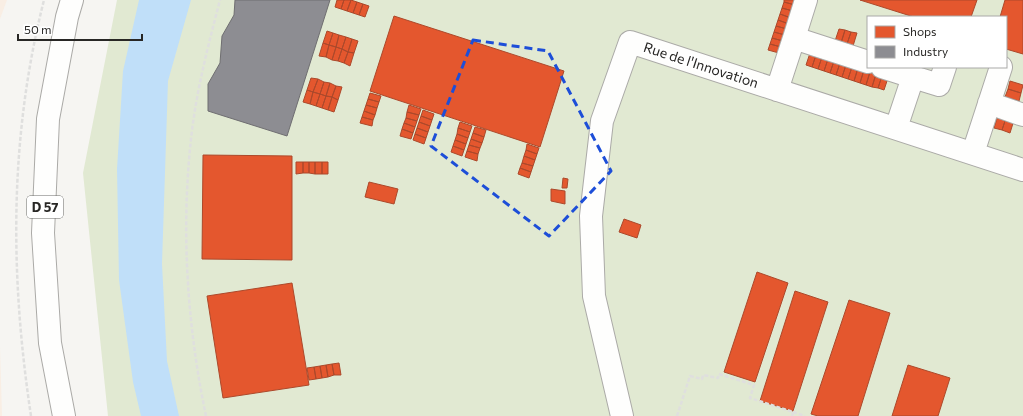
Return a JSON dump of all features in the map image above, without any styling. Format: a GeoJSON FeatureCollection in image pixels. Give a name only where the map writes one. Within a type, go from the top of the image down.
{"type":"FeatureCollection","features":[{"type":"Feature","properties":{"kind":"street","name":"D 57"},"geometry":{"type":"LineString","coordinates":[[64,416],[50,343],[43,233],[48,119],[67,17],[72,0]]}},
{"type":"Feature","properties":{"kind":"street"},"geometry":{"type":"LineString","coordinates":[[777,90],[806,0]]}},
{"type":"Feature","properties":{"kind":"street"},"geometry":{"type":"LineString","coordinates":[[794,38],[867,62]]}},
{"type":"Feature","properties":{"kind":"street","name":"Rue de l'Innovation"},"geometry":{"type":"LineString","coordinates":[[622,416],[594,296],[591,216],[602,121],[630,42],[1023,170]]}},
{"type":"Feature","properties":{"kind":"street"},"geometry":{"type":"LineString","coordinates":[[885,68],[939,85],[944,68]]}},
{"type":"Feature","properties":{"kind":"street"},"geometry":{"type":"LineString","coordinates":[[973,153],[1001,68]]}},
{"type":"Feature","properties":{"kind":"street"},"geometry":{"type":"LineString","coordinates":[[896,128],[913,77]]}},
{"type":"Feature","properties":{"kind":"street"},"geometry":{"type":"LineString","coordinates":[[989,103],[1023,115]]}},
{"type":"Feature","properties":{"kind":"path"},"geometry":{"type":"LineString","coordinates":[[31,416],[22,358],[17,297],[15,219],[18,155],[26,86],[44,0]]}},
{"type":"Feature","properties":{"kind":"path"},"geometry":{"type":"LineString","coordinates":[[206,416],[190,318],[186,220],[193,123],[199,85],[220,0]]}},
{"type":"Feature","properties":{"kind":"path"},"geometry":{"type":"LineString","coordinates":[[677,416],[690,376],[702,379],[703,375],[718,378],[719,374],[754,385],[750,398],[805,416]]}},
{"type":"Feature","properties":{"kind":"path"},"geometry":{"type":"LineString","coordinates":[[792,416],[793,412]]}},
{"type":"Feature","properties":{"kind":"highlighted area"},"geometry":{"type":"Polygon","coordinates":[[[473,40],[548,51],[611,171],[549,236],[431,146],[473,40]]]}},
{"type":"Feature","properties":{"kind":"shaded area"},"geometry":{"type":"Polygon","coordinates":[[[0,0],[7,0],[0,19],[0,0]]]}},
{"type":"Feature","properties":{"kind":"shaded area"},"geometry":{"type":"Polygon","coordinates":[[[0,346],[2,416],[0,416],[0,346]]]}},
{"type":"Feature","properties":{"kind":"green space"},"geometry":{"type":"Polygon","coordinates":[[[117,0],[1023,0],[1023,416],[108,416],[83,173],[117,0]]]}},
{"type":"Feature","properties":{"kind":"water"},"geometry":{"type":"Polygon","coordinates":[[[139,0],[191,0],[168,81],[162,264],[167,361],[179,416],[141,416],[133,382],[119,280],[117,169],[123,71],[139,0]]]}},
{"type":"Feature","properties":{"kind":"building: Shops"},"geometry":{"type":"Polygon","coordinates":[[[337,0],[344,0],[341,9],[335,7],[337,0]]]}},
{"type":"Feature","properties":{"kind":"building: Shops"},"geometry":{"type":"Polygon","coordinates":[[[344,0],[351,0],[347,11],[341,9],[344,0]]]}},
{"type":"Feature","properties":{"kind":"building: Shops"},"geometry":{"type":"Polygon","coordinates":[[[351,0],[357,2],[353,13],[347,11],[351,0]]]}},
{"type":"Feature","properties":{"kind":"building: Shops"},"geometry":{"type":"Polygon","coordinates":[[[784,0],[797,0],[795,5],[784,2],[784,0]]]}},
{"type":"Feature","properties":{"kind":"building: Shops"},"geometry":{"type":"Polygon","coordinates":[[[860,0],[977,0],[971,16],[911,16],[860,0]]]}},
{"type":"Feature","properties":{"kind":"building: Shops"},"geometry":{"type":"Polygon","coordinates":[[[1005,0],[1023,0],[1023,54],[1007,49],[1007,16],[1000,16],[1005,0]]]}},
{"type":"Feature","properties":{"kind":"building: Shops"},"geometry":{"type":"Polygon","coordinates":[[[357,2],[363,4],[359,15],[353,13],[357,2]]]}},
{"type":"Feature","properties":{"kind":"building: Shops"},"geometry":{"type":"Polygon","coordinates":[[[784,2],[795,5],[793,11],[782,8],[784,2]]]}},
{"type":"Feature","properties":{"kind":"building: Shops"},"geometry":{"type":"Polygon","coordinates":[[[363,4],[369,6],[365,17],[359,15],[363,4]]]}},
{"type":"Feature","properties":{"kind":"building: Shops"},"geometry":{"type":"Polygon","coordinates":[[[782,8],[793,11],[791,18],[780,14],[782,8]]]}},
{"type":"Feature","properties":{"kind":"building: Shops"},"geometry":{"type":"Polygon","coordinates":[[[780,14],[791,18],[789,24],[778,20],[780,14]]]}},
{"type":"Feature","properties":{"kind":"building: Shops"},"geometry":{"type":"Polygon","coordinates":[[[394,16],[564,71],[540,147],[370,91],[394,16]]]}},
{"type":"Feature","properties":{"kind":"building: Shops"},"geometry":{"type":"Polygon","coordinates":[[[778,20],[789,24],[787,29],[776,26],[778,20]]]}},
{"type":"Feature","properties":{"kind":"building: Shops"},"geometry":{"type":"Polygon","coordinates":[[[776,26],[787,29],[785,35],[774,32],[776,26]]]}},
{"type":"Feature","properties":{"kind":"building: Shops"},"geometry":{"type":"Polygon","coordinates":[[[839,29],[845,30],[841,43],[835,41],[839,29]]]}},
{"type":"Feature","properties":{"kind":"building: Shops"},"geometry":{"type":"Polygon","coordinates":[[[845,30],[851,32],[847,44],[841,43],[845,30]]]}},
{"type":"Feature","properties":{"kind":"building: Shops"},"geometry":{"type":"Polygon","coordinates":[[[327,31],[333,33],[329,45],[323,43],[327,31]]]}},
{"type":"Feature","properties":{"kind":"building: Shops"},"geometry":{"type":"Polygon","coordinates":[[[774,32],[785,35],[783,41],[772,38],[774,32]]]}},
{"type":"Feature","properties":{"kind":"building: Shops"},"geometry":{"type":"Polygon","coordinates":[[[851,32],[857,33],[853,46],[847,44],[851,32]]]}},
{"type":"Feature","properties":{"kind":"building: Shops"},"geometry":{"type":"Polygon","coordinates":[[[333,33],[339,35],[336,47],[329,45],[333,33]]]}},
{"type":"Feature","properties":{"kind":"building: Shops"},"geometry":{"type":"Polygon","coordinates":[[[339,35],[346,37],[342,49],[336,47],[339,35]]]}},
{"type":"Feature","properties":{"kind":"building: Shops"},"geometry":{"type":"Polygon","coordinates":[[[346,37],[352,39],[348,52],[342,49],[346,37]]]}},
{"type":"Feature","properties":{"kind":"building: Shops"},"geometry":{"type":"Polygon","coordinates":[[[772,38],[783,41],[781,47],[770,44],[772,38]]]}},
{"type":"Feature","properties":{"kind":"building: Shops"},"geometry":{"type":"Polygon","coordinates":[[[352,39],[358,41],[354,53],[348,52],[352,39]]]}},
{"type":"Feature","properties":{"kind":"building: Shops"},"geometry":{"type":"Polygon","coordinates":[[[323,43],[329,45],[326,57],[319,56],[323,43]]]}},
{"type":"Feature","properties":{"kind":"building: Shops"},"geometry":{"type":"Polygon","coordinates":[[[770,44],[781,47],[779,53],[768,50],[770,44]]]}},
{"type":"Feature","properties":{"kind":"building: Shops"},"geometry":{"type":"Polygon","coordinates":[[[329,45],[336,47],[332,60],[326,57],[329,45]]]}},
{"type":"Feature","properties":{"kind":"building: Shops"},"geometry":{"type":"Polygon","coordinates":[[[336,47],[342,49],[338,61],[332,60],[336,47]]]}},
{"type":"Feature","properties":{"kind":"building: Shops"},"geometry":{"type":"Polygon","coordinates":[[[342,49],[348,52],[344,63],[338,61],[342,49]]]}},
{"type":"Feature","properties":{"kind":"building: Shops"},"geometry":{"type":"Polygon","coordinates":[[[348,52],[354,53],[350,66],[344,63],[348,52]]]}},
{"type":"Feature","properties":{"kind":"building: Shops"},"geometry":{"type":"Polygon","coordinates":[[[810,53],[816,55],[812,67],[806,65],[810,53]]]}},
{"type":"Feature","properties":{"kind":"building: Shops"},"geometry":{"type":"Polygon","coordinates":[[[816,55],[822,57],[818,69],[812,67],[816,55]]]}},
{"type":"Feature","properties":{"kind":"building: Shops"},"geometry":{"type":"Polygon","coordinates":[[[822,57],[828,59],[824,71],[818,69],[822,57]]]}},
{"type":"Feature","properties":{"kind":"building: Shops"},"geometry":{"type":"Polygon","coordinates":[[[828,59],[834,61],[830,73],[824,71],[828,59]]]}},
{"type":"Feature","properties":{"kind":"building: Shops"},"geometry":{"type":"Polygon","coordinates":[[[834,61],[840,63],[836,75],[830,73],[834,61]]]}},
{"type":"Feature","properties":{"kind":"building: Shops"},"geometry":{"type":"Polygon","coordinates":[[[840,63],[846,65],[842,77],[836,75],[840,63]]]}},
{"type":"Feature","properties":{"kind":"building: Shops"},"geometry":{"type":"Polygon","coordinates":[[[846,65],[852,67],[848,79],[842,77],[846,65]]]}},
{"type":"Feature","properties":{"kind":"building: Shops"},"geometry":{"type":"Polygon","coordinates":[[[852,67],[858,68],[854,81],[848,79],[852,67]]]}},
{"type":"Feature","properties":{"kind":"building: Shops"},"geometry":{"type":"Polygon","coordinates":[[[858,68],[864,70],[860,83],[854,81],[858,68]]]}},
{"type":"Feature","properties":{"kind":"building: Shops"},"geometry":{"type":"Polygon","coordinates":[[[864,70],[870,72],[866,85],[860,83],[864,70]]]}},
{"type":"Feature","properties":{"kind":"building: Shops"},"geometry":{"type":"Polygon","coordinates":[[[870,72],[876,74],[872,87],[866,85],[870,72]]]}},
{"type":"Feature","properties":{"kind":"building: Shops"},"geometry":{"type":"Polygon","coordinates":[[[876,74],[882,76],[878,88],[872,87],[876,74]]]}},
{"type":"Feature","properties":{"kind":"building: Shops"},"geometry":{"type":"Polygon","coordinates":[[[882,76],[888,78],[884,90],[878,88],[882,76]]]}},
{"type":"Feature","properties":{"kind":"building: Shops"},"geometry":{"type":"Polygon","coordinates":[[[311,78],[318,79],[313,92],[307,90],[311,78]]]}},
{"type":"Feature","properties":{"kind":"building: Shops"},"geometry":{"type":"Polygon","coordinates":[[[318,79],[324,82],[320,94],[313,92],[318,79]]]}},
{"type":"Feature","properties":{"kind":"building: Shops"},"geometry":{"type":"Polygon","coordinates":[[[1010,81],[1023,85],[1021,93],[1008,89],[1010,81]]]}},
{"type":"Feature","properties":{"kind":"building: Shops"},"geometry":{"type":"Polygon","coordinates":[[[324,82],[330,83],[326,96],[320,94],[324,82]]]}},
{"type":"Feature","properties":{"kind":"building: Shops"},"geometry":{"type":"Polygon","coordinates":[[[330,83],[336,86],[332,97],[326,96],[330,83]]]}},
{"type":"Feature","properties":{"kind":"building: Shops"},"geometry":{"type":"Polygon","coordinates":[[[336,86],[342,87],[338,100],[332,97],[336,86]]]}},
{"type":"Feature","properties":{"kind":"building: Shops"},"geometry":{"type":"Polygon","coordinates":[[[1008,89],[1021,93],[1019,101],[1005,97],[1008,89]]]}},
{"type":"Feature","properties":{"kind":"building: Shops"},"geometry":{"type":"Polygon","coordinates":[[[307,90],[313,92],[310,104],[303,102],[307,90]]]}},
{"type":"Feature","properties":{"kind":"building: Shops"},"geometry":{"type":"Polygon","coordinates":[[[313,92],[320,94],[316,106],[310,104],[313,92]]]}},
{"type":"Feature","properties":{"kind":"building: Shops"},"geometry":{"type":"Polygon","coordinates":[[[370,93],[381,96],[379,102],[368,99],[370,93]]]}},
{"type":"Feature","properties":{"kind":"building: Shops"},"geometry":{"type":"Polygon","coordinates":[[[320,94],[326,96],[322,108],[316,106],[320,94]]]}},
{"type":"Feature","properties":{"kind":"building: Shops"},"geometry":{"type":"Polygon","coordinates":[[[326,96],[332,97],[328,110],[322,108],[326,96]]]}},
{"type":"Feature","properties":{"kind":"building: Shops"},"geometry":{"type":"Polygon","coordinates":[[[332,97],[338,100],[334,112],[328,110],[332,97]]]}},
{"type":"Feature","properties":{"kind":"building: Shops"},"geometry":{"type":"Polygon","coordinates":[[[368,99],[379,102],[377,108],[366,105],[368,99]]]}},
{"type":"Feature","properties":{"kind":"building: Shops"},"geometry":{"type":"Polygon","coordinates":[[[366,105],[377,108],[375,115],[364,111],[366,105]]]}},
{"type":"Feature","properties":{"kind":"building: Shops"},"geometry":{"type":"Polygon","coordinates":[[[409,105],[421,109],[419,115],[407,112],[409,105]]]}},
{"type":"Feature","properties":{"kind":"building: Shops"},"geometry":{"type":"Polygon","coordinates":[[[423,110],[434,114],[432,120],[421,116],[423,110]]]}},
{"type":"Feature","properties":{"kind":"building: Shops"},"geometry":{"type":"Polygon","coordinates":[[[364,111],[375,115],[373,120],[362,117],[364,111]]]}},
{"type":"Feature","properties":{"kind":"building: Shops"},"geometry":{"type":"Polygon","coordinates":[[[407,112],[419,115],[417,121],[406,118],[407,112]]]}},
{"type":"Feature","properties":{"kind":"building: Shops"},"geometry":{"type":"Polygon","coordinates":[[[998,115],[1006,118],[1002,130],[994,128],[998,115]]]}},
{"type":"Feature","properties":{"kind":"building: Shops"},"geometry":{"type":"Polygon","coordinates":[[[421,116],[432,120],[430,126],[419,122],[421,116]]]}},
{"type":"Feature","properties":{"kind":"building: Shops"},"geometry":{"type":"Polygon","coordinates":[[[362,117],[373,120],[372,126],[360,123],[362,117]]]}},
{"type":"Feature","properties":{"kind":"building: Shops"},"geometry":{"type":"Polygon","coordinates":[[[406,118],[417,121],[415,127],[404,123],[406,118]]]}},
{"type":"Feature","properties":{"kind":"building: Shops"},"geometry":{"type":"Polygon","coordinates":[[[1006,118],[1014,120],[1010,133],[1002,130],[1006,118]]]}},
{"type":"Feature","properties":{"kind":"building: Shops"},"geometry":{"type":"Polygon","coordinates":[[[419,122],[430,126],[428,132],[417,128],[419,122]]]}},
{"type":"Feature","properties":{"kind":"building: Shops"},"geometry":{"type":"Polygon","coordinates":[[[460,122],[472,126],[470,132],[458,128],[460,122]]]}},
{"type":"Feature","properties":{"kind":"building: Shops"},"geometry":{"type":"Polygon","coordinates":[[[404,123],[415,127],[413,133],[402,129],[404,123]]]}},
{"type":"Feature","properties":{"kind":"building: Shops"},"geometry":{"type":"Polygon","coordinates":[[[475,127],[486,130],[484,137],[473,133],[475,127]]]}},
{"type":"Feature","properties":{"kind":"building: Shops"},"geometry":{"type":"Polygon","coordinates":[[[417,128],[428,132],[426,138],[415,134],[417,128]]]}},
{"type":"Feature","properties":{"kind":"building: Shops"},"geometry":{"type":"Polygon","coordinates":[[[458,128],[470,132],[468,138],[457,134],[458,128]]]}},
{"type":"Feature","properties":{"kind":"building: Shops"},"geometry":{"type":"Polygon","coordinates":[[[402,129],[413,133],[411,139],[400,136],[402,129]]]}},
{"type":"Feature","properties":{"kind":"building: Shops"},"geometry":{"type":"Polygon","coordinates":[[[473,133],[484,137],[482,143],[471,139],[473,133]]]}},
{"type":"Feature","properties":{"kind":"building: Shops"},"geometry":{"type":"Polygon","coordinates":[[[415,134],[426,138],[424,144],[413,140],[415,134]]]}},
{"type":"Feature","properties":{"kind":"building: Shops"},"geometry":{"type":"Polygon","coordinates":[[[457,134],[468,138],[466,144],[455,140],[457,134]]]}},
{"type":"Feature","properties":{"kind":"building: Shops"},"geometry":{"type":"Polygon","coordinates":[[[471,139],[482,143],[480,148],[469,145],[471,139]]]}},
{"type":"Feature","properties":{"kind":"building: Shops"},"geometry":{"type":"Polygon","coordinates":[[[455,140],[466,144],[464,150],[453,146],[455,140]]]}},
{"type":"Feature","properties":{"kind":"building: Shops"},"geometry":{"type":"Polygon","coordinates":[[[527,144],[539,148],[537,154],[526,150],[527,144]]]}},
{"type":"Feature","properties":{"kind":"building: Shops"},"geometry":{"type":"Polygon","coordinates":[[[469,145],[480,148],[478,154],[467,151],[469,145]]]}},
{"type":"Feature","properties":{"kind":"building: Shops"},"geometry":{"type":"Polygon","coordinates":[[[453,146],[464,150],[462,156],[451,152],[453,146]]]}},
{"type":"Feature","properties":{"kind":"building: Shops"},"geometry":{"type":"Polygon","coordinates":[[[526,150],[537,154],[535,160],[524,156],[526,150]]]}},
{"type":"Feature","properties":{"kind":"building: Shops"},"geometry":{"type":"Polygon","coordinates":[[[467,151],[478,154],[477,161],[465,157],[467,151]]]}},
{"type":"Feature","properties":{"kind":"building: Shops"},"geometry":{"type":"Polygon","coordinates":[[[203,155],[292,156],[292,260],[202,259],[203,155]]]}},
{"type":"Feature","properties":{"kind":"building: Shops"},"geometry":{"type":"Polygon","coordinates":[[[524,156],[535,160],[533,166],[522,163],[524,156]]]}},
{"type":"Feature","properties":{"kind":"building: Shops"},"geometry":{"type":"Polygon","coordinates":[[[296,162],[303,162],[303,173],[296,174],[296,162]]]}},
{"type":"Feature","properties":{"kind":"building: Shops"},"geometry":{"type":"Polygon","coordinates":[[[303,162],[309,162],[309,173],[303,173],[303,162]]]}},
{"type":"Feature","properties":{"kind":"building: Shops"},"geometry":{"type":"Polygon","coordinates":[[[309,162],[315,162],[315,174],[309,173],[309,162]]]}},
{"type":"Feature","properties":{"kind":"building: Shops"},"geometry":{"type":"Polygon","coordinates":[[[315,162],[322,162],[322,174],[315,174],[315,162]]]}},
{"type":"Feature","properties":{"kind":"building: Shops"},"geometry":{"type":"Polygon","coordinates":[[[322,162],[328,162],[328,174],[322,174],[322,162]]]}},
{"type":"Feature","properties":{"kind":"building: Shops"},"geometry":{"type":"Polygon","coordinates":[[[522,163],[533,166],[531,172],[520,168],[522,163]]]}},
{"type":"Feature","properties":{"kind":"building: Shops"},"geometry":{"type":"Polygon","coordinates":[[[520,168],[531,172],[529,178],[518,174],[520,168]]]}},
{"type":"Feature","properties":{"kind":"building: Shops"},"geometry":{"type":"Polygon","coordinates":[[[563,178],[568,179],[567,188],[562,188],[563,178]]]}},
{"type":"Feature","properties":{"kind":"building: Shops"},"geometry":{"type":"Polygon","coordinates":[[[369,182],[398,189],[394,204],[365,197],[369,182]]]}},
{"type":"Feature","properties":{"kind":"building: Shops"},"geometry":{"type":"Polygon","coordinates":[[[551,189],[565,191],[565,204],[551,201],[551,189]]]}},
{"type":"Feature","properties":{"kind":"building: Shops"},"geometry":{"type":"Polygon","coordinates":[[[624,219],[641,225],[637,238],[619,232],[624,219]]]}},
{"type":"Feature","properties":{"kind":"building: Shops"},"geometry":{"type":"Polygon","coordinates":[[[757,272],[788,283],[755,382],[724,372],[757,272]]]}},
{"type":"Feature","properties":{"kind":"building: Shops"},"geometry":{"type":"Polygon","coordinates":[[[292,283],[309,385],[223,398],[207,296],[292,283]]]}},
{"type":"Feature","properties":{"kind":"building: Shops"},"geometry":{"type":"Polygon","coordinates":[[[795,291],[828,302],[793,411],[760,401],[795,291]]]}},
{"type":"Feature","properties":{"kind":"building: Shops"},"geometry":{"type":"Polygon","coordinates":[[[849,300],[890,313],[858,416],[818,416],[811,414],[849,300]]]}},
{"type":"Feature","properties":{"kind":"building: Shops"},"geometry":{"type":"Polygon","coordinates":[[[339,363],[341,375],[334,375],[332,364],[339,363]]]}},
{"type":"Feature","properties":{"kind":"building: Shops"},"geometry":{"type":"Polygon","coordinates":[[[332,364],[334,375],[328,377],[326,365],[332,364]]]}},
{"type":"Feature","properties":{"kind":"building: Shops"},"geometry":{"type":"Polygon","coordinates":[[[326,365],[328,377],[322,378],[320,366],[326,365]]]}},
{"type":"Feature","properties":{"kind":"building: Shops"},"geometry":{"type":"Polygon","coordinates":[[[908,365],[950,378],[938,416],[892,416],[908,365]]]}},
{"type":"Feature","properties":{"kind":"building: Shops"},"geometry":{"type":"Polygon","coordinates":[[[320,366],[322,378],[316,379],[314,367],[320,366]]]}},
{"type":"Feature","properties":{"kind":"building: Shops"},"geometry":{"type":"Polygon","coordinates":[[[314,367],[316,379],[309,380],[307,368],[314,367]]]}},
{"type":"Feature","properties":{"kind":"building: Industry"},"geometry":{"type":"Polygon","coordinates":[[[235,0],[330,0],[287,136],[208,111],[208,84],[220,63],[222,36],[234,15],[235,0]]]}}]}
